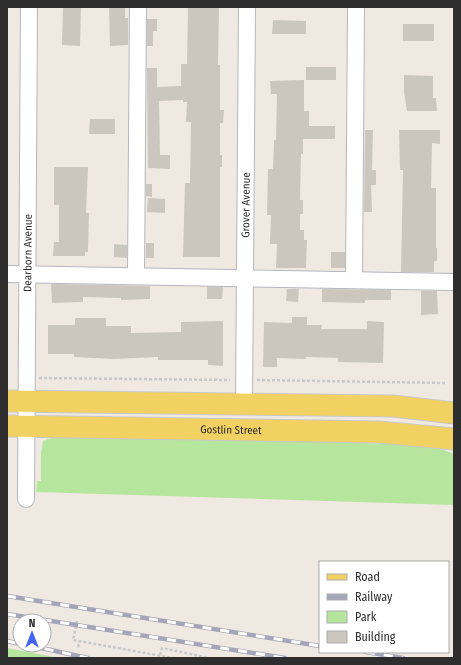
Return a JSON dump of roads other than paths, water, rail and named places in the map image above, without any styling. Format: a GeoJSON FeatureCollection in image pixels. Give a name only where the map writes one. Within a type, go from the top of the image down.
{"type":"FeatureCollection","features":[{"type":"Feature","properties":{"kind":"main road"},"geometry":{"type":"LineString","coordinates":[[17,401],[393,406],[454,413]]}},
{"type":"Feature","properties":{"kind":"main road","name":"Gostlin Street"},"geometry":{"type":"LineString","coordinates":[[17,427],[380,432],[454,440]]}},
{"type":"Feature","properties":{"kind":"street","name":"Dearborn Avenue"},"geometry":{"type":"LineString","coordinates":[[26,499],[17,427],[17,401],[28,274],[29,7]]}},
{"type":"Feature","properties":{"kind":"street"},"geometry":{"type":"LineString","coordinates":[[136,276],[138,7]]}},
{"type":"Feature","properties":{"kind":"street","name":"Grover Avenue"},"geometry":{"type":"LineString","coordinates":[[244,404],[247,7]]}},
{"type":"Feature","properties":{"kind":"street"},"geometry":{"type":"LineString","coordinates":[[354,280],[356,7]]}},
{"type":"Feature","properties":{"kind":"street"},"geometry":{"type":"LineString","coordinates":[[7,274],[454,282]]}},
{"type":"Feature","properties":{"kind":"street"},"geometry":{"type":"LineString","coordinates":[[454,406],[454,413]]}},
{"type":"Feature","properties":{"kind":"railway"},"geometry":{"type":"LineString","coordinates":[[7,596],[319,646]]}},
{"type":"Feature","properties":{"kind":"railway"},"geometry":{"type":"LineString","coordinates":[[7,614],[285,658]]}},
{"type":"Feature","properties":{"kind":"railway"},"geometry":{"type":"LineString","coordinates":[[7,641],[12,642]]}},
{"type":"Feature","properties":{"kind":"railway"},"geometry":{"type":"LineString","coordinates":[[52,650],[88,658]]}},
{"type":"Feature","properties":{"kind":"railway"},"geometry":{"type":"LineString","coordinates":[[372,653],[403,658]]}}]}
